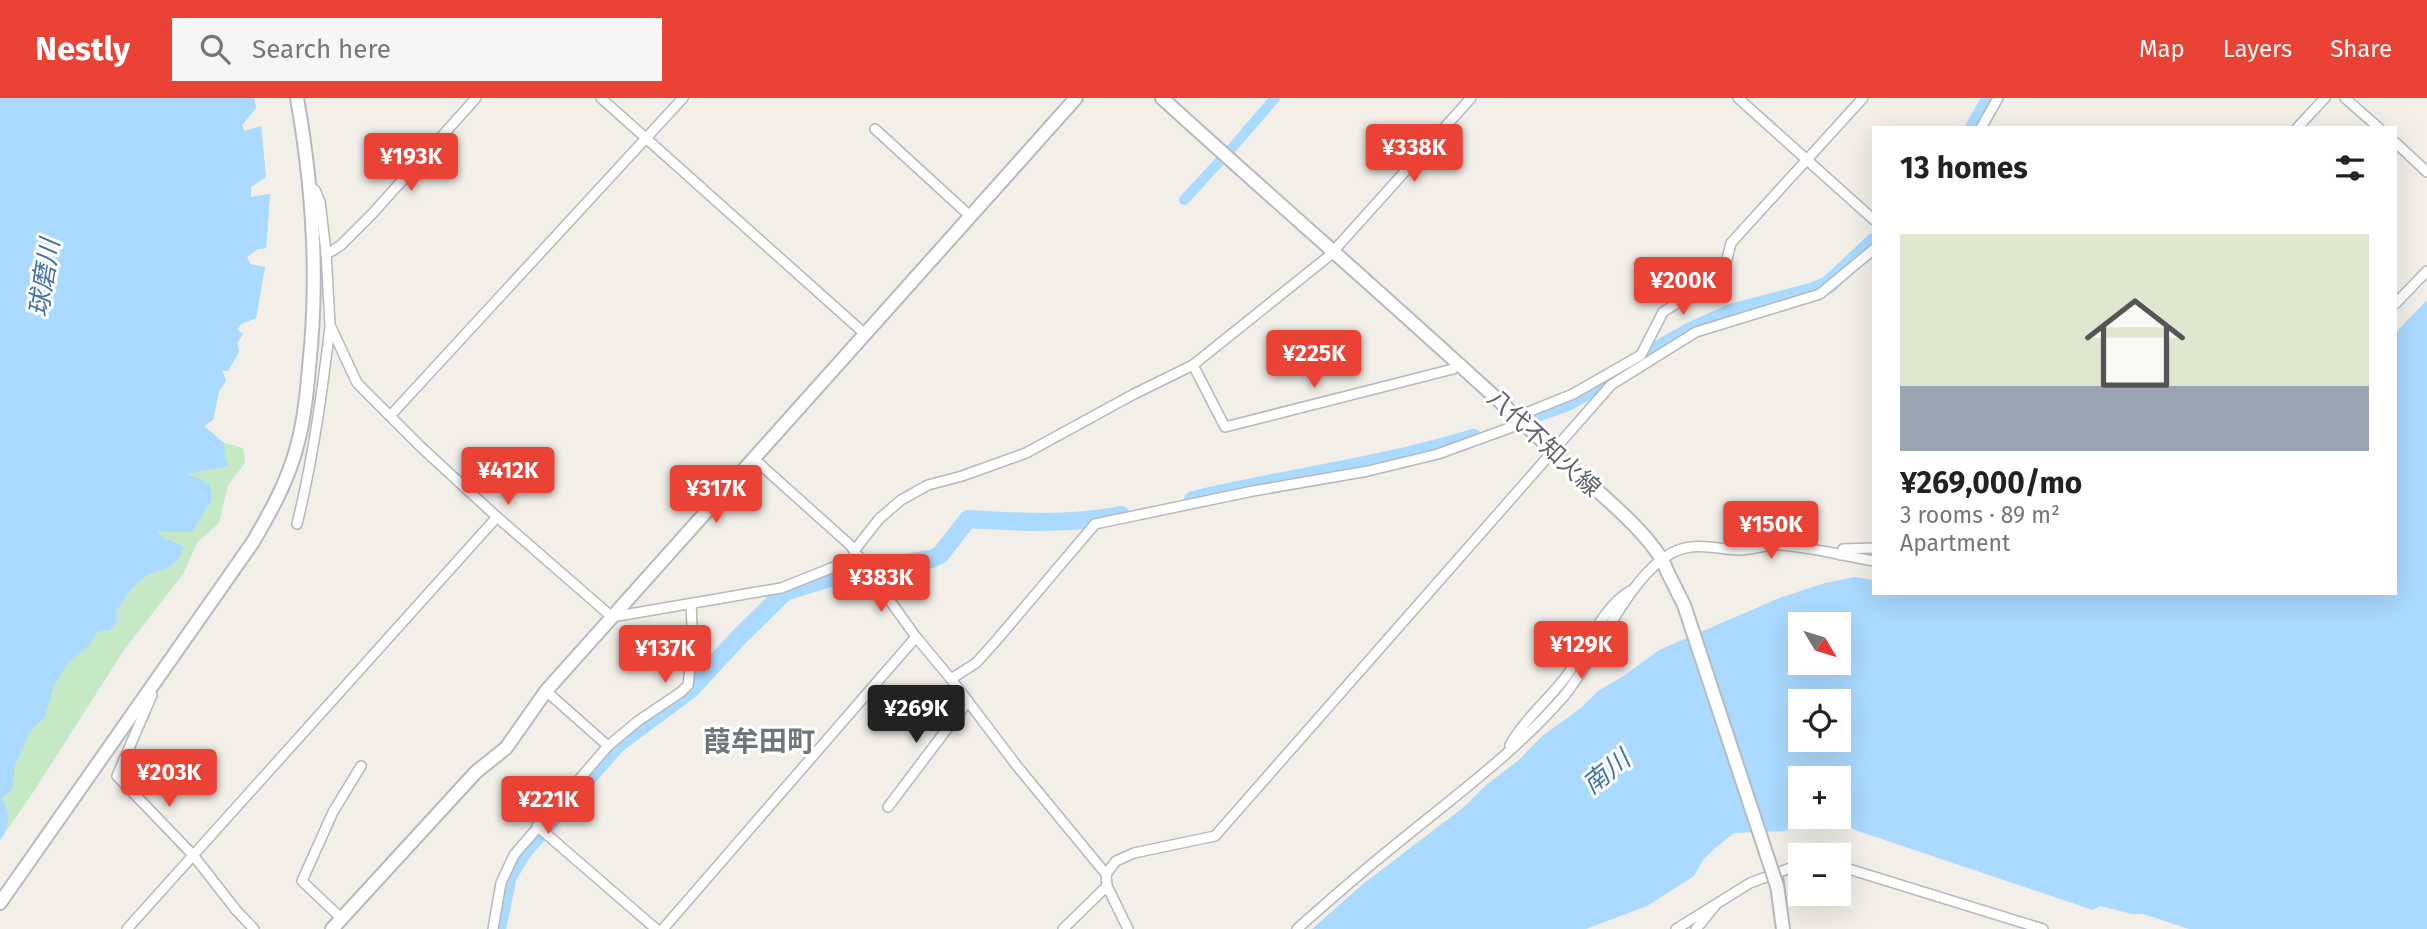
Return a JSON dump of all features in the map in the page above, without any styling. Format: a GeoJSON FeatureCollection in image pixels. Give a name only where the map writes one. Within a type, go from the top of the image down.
{"type":"FeatureCollection","features":[{"type":"Feature","properties":{"kind":"street"},"geometry":{"type":"LineString","coordinates":[[0,903],[253,542],[278,498],[297,446],[306,397],[313,332],[315,250],[311,188],[297,98]]}},
{"type":"Feature","properties":{"kind":"street"},"geometry":{"type":"LineString","coordinates":[[326,252],[341,246],[373,213],[475,98]]}},
{"type":"Feature","properties":{"kind":"street"},"geometry":{"type":"LineString","coordinates":[[601,98],[865,334]]}},
{"type":"Feature","properties":{"kind":"street"},"geometry":{"type":"LineString","coordinates":[[390,416],[683,98]]}},
{"type":"Feature","properties":{"kind":"street"},"geometry":{"type":"LineString","coordinates":[[332,929],[476,772],[506,748],[546,691],[1076,98]]}},
{"type":"Feature","properties":{"kind":"street","name":"八代不知火線"},"geometry":{"type":"LineString","coordinates":[[1162,98],[1553,450],[1636,528],[1665,565],[1684,605],[1776,880],[1783,929]]}},
{"type":"Feature","properties":{"kind":"street"},"geometry":{"type":"LineString","coordinates":[[612,617],[781,588],[859,557],[879,519],[910,495],[928,485],[1026,453],[1193,365],[1334,251],[1471,98]]}},
{"type":"Feature","properties":{"kind":"street"},"geometry":{"type":"LineString","coordinates":[[1738,98],[1872,218]]}},
{"type":"Feature","properties":{"kind":"street"},"geometry":{"type":"LineString","coordinates":[[951,679],[976,663],[1095,524],[1380,468],[1438,454],[1573,394],[1641,355],[1663,312],[1719,277],[1724,271],[1731,243],[1863,98]]}},
{"type":"Feature","properties":{"kind":"street"},"geometry":{"type":"LineString","coordinates":[[1982,126],[1998,98]]}},
{"type":"Feature","properties":{"kind":"street"},"geometry":{"type":"LineString","coordinates":[[2299,126],[2325,98]]}},
{"type":"Feature","properties":{"kind":"street"},"geometry":{"type":"LineString","coordinates":[[2345,98],[2377,126]]}},
{"type":"Feature","properties":{"kind":"street"},"geometry":{"type":"LineString","coordinates":[[875,130],[970,216]]}},
{"type":"Feature","properties":{"kind":"street"},"geometry":{"type":"LineString","coordinates":[[2397,144],[2426,168]]}},
{"type":"Feature","properties":{"kind":"street"},"geometry":{"type":"LineString","coordinates":[[297,524],[319,416],[330,325],[320,202],[315,190],[311,188]]}},
{"type":"Feature","properties":{"kind":"street"},"geometry":{"type":"LineString","coordinates":[[1106,874],[1116,861],[1135,852],[1216,836],[1611,385],[1696,332],[1821,294],[1872,251]]}},
{"type":"Feature","properties":{"kind":"street"},"geometry":{"type":"LineString","coordinates":[[2397,302],[2427,271]]}},
{"type":"Feature","properties":{"kind":"street"},"geometry":{"type":"LineString","coordinates":[[2397,293],[2411,288]]}},
{"type":"Feature","properties":{"kind":"street"},"geometry":{"type":"LineString","coordinates":[[330,325],[357,383],[497,517],[612,617]]}},
{"type":"Feature","properties":{"kind":"street"},"geometry":{"type":"LineString","coordinates":[[1193,365],[1225,427],[1397,384],[1458,365]]}},
{"type":"Feature","properties":{"kind":"street"},"geometry":{"type":"LineString","coordinates":[[753,458],[859,557],[916,637],[1106,874],[1107,886],[1128,929]]}},
{"type":"Feature","properties":{"kind":"street"},"geometry":{"type":"LineString","coordinates":[[127,929],[497,517]]}},
{"type":"Feature","properties":{"kind":"street"},"geometry":{"type":"LineString","coordinates":[[1297,929],[1370,864],[1541,722],[1567,692],[1634,589],[1665,565],[1675,551],[1702,546],[1743,550],[1777,544],[1872,561]]}},
{"type":"Feature","properties":{"kind":"street"},"geometry":{"type":"LineString","coordinates":[[1840,555],[1843,549],[1872,548]]}},
{"type":"Feature","properties":{"kind":"street"},"geometry":{"type":"LineString","coordinates":[[493,929],[505,871],[537,826],[608,746],[688,685],[693,645],[691,604]]}},
{"type":"Feature","properties":{"kind":"street"},"geometry":{"type":"LineString","coordinates":[[663,929],[916,637]]}},
{"type":"Feature","properties":{"kind":"street"},"geometry":{"type":"LineString","coordinates":[[149,690],[152,695],[117,776],[193,855],[254,929]]}},
{"type":"Feature","properties":{"kind":"street"},"geometry":{"type":"LineString","coordinates":[[546,691],[608,746]]}},
{"type":"Feature","properties":{"kind":"street"},"geometry":{"type":"LineString","coordinates":[[888,807],[968,701]]}},
{"type":"Feature","properties":{"kind":"street"},"geometry":{"type":"LineString","coordinates":[[341,918],[302,881],[332,812],[360,766]]}},
{"type":"Feature","properties":{"kind":"street"},"geometry":{"type":"LineString","coordinates":[[537,826],[656,929]]}},
{"type":"Feature","properties":{"kind":"street"},"geometry":{"type":"LineString","coordinates":[[1851,870],[2043,929]]}},
{"type":"Feature","properties":{"kind":"street"},"geometry":{"type":"LineString","coordinates":[[1676,929],[1749,883],[1776,880],[1788,872]]}},
{"type":"Feature","properties":{"kind":"street"},"geometry":{"type":"LineString","coordinates":[[1063,929],[1107,886]]}},
{"type":"Feature","properties":{"kind":"street"},"geometry":{"type":"LineString","coordinates":[[1696,929],[1718,903]]}},
{"type":"Feature","properties":{"kind":"green space"},"geometry":{"type":"Polygon","coordinates":[[[254,98],[256,108],[242,125],[244,131],[261,126],[266,177],[251,187],[251,197],[270,194],[266,248],[258,249],[247,257],[250,264],[265,268],[256,318],[241,324],[237,330],[243,334],[237,343],[239,352],[228,371],[222,370],[226,381],[219,391],[213,420],[204,426],[224,443],[243,448],[245,463],[228,485],[219,523],[197,543],[183,574],[124,650],[0,840],[0,617],[234,130],[254,98]]]}},
{"type":"Feature","properties":{"kind":"water","name":"球磨川"},"geometry":{"type":"Polygon","coordinates":[[[0,98],[254,98],[256,108],[242,125],[244,131],[261,126],[266,177],[251,187],[251,197],[270,194],[266,248],[258,249],[247,257],[250,264],[265,267],[256,318],[241,324],[237,330],[243,334],[237,343],[239,352],[228,371],[222,370],[226,381],[219,391],[213,420],[204,426],[224,443],[228,466],[187,474],[210,484],[212,499],[192,532],[158,531],[159,535],[184,547],[180,556],[171,566],[148,575],[134,586],[116,611],[118,621],[109,631],[99,630],[88,646],[68,663],[54,685],[44,718],[31,730],[15,764],[12,790],[2,798],[8,819],[0,840],[0,98]]]}},
{"type":"Feature","properties":{"kind":"water","name":"南川"},"geometry":{"type":"Polygon","coordinates":[[[2427,300],[2427,929],[2189,929],[2143,914],[2100,906],[2093,910],[1851,829],[1851,766],[1788,766],[1789,829],[1734,833],[1703,860],[1694,876],[1647,906],[1586,929],[1312,929],[1363,884],[1464,807],[1485,786],[1520,759],[1542,736],[1581,708],[1598,691],[1659,650],[1782,597],[1825,583],[1855,577],[1872,580],[1872,595],[2397,595],[2397,331],[2427,300]]]}},
{"type":"Feature","properties":{"kind":"waterway"},"geometry":{"type":"LineString","coordinates":[[1231,149],[1275,98]]}},
{"type":"Feature","properties":{"kind":"waterway"},"geometry":{"type":"LineString","coordinates":[[1975,126],[1991,98]]}},
{"type":"Feature","properties":{"kind":"waterway"},"geometry":{"type":"LineString","coordinates":[[1184,200],[1220,161]]}},
{"type":"Feature","properties":{"kind":"waterway"},"geometry":{"type":"LineString","coordinates":[[1528,416],[1565,403],[1689,332],[1731,313],[1828,285],[1872,244]]}},
{"type":"Feature","properties":{"kind":"waterway"},"geometry":{"type":"LineString","coordinates":[[1193,500],[1368,464],[1473,438]]}},
{"type":"Feature","properties":{"kind":"waterway"},"geometry":{"type":"LineString","coordinates":[[497,929],[508,876],[524,850],[617,744],[691,689],[785,592],[853,571],[931,559],[940,555],[968,519],[1064,521],[1121,515]]}},
{"type":"Feature","properties":{"kind":"district","name":"葭牟田町"},"geometry":{"type":"Point","coordinates":[759,741]}}]}
